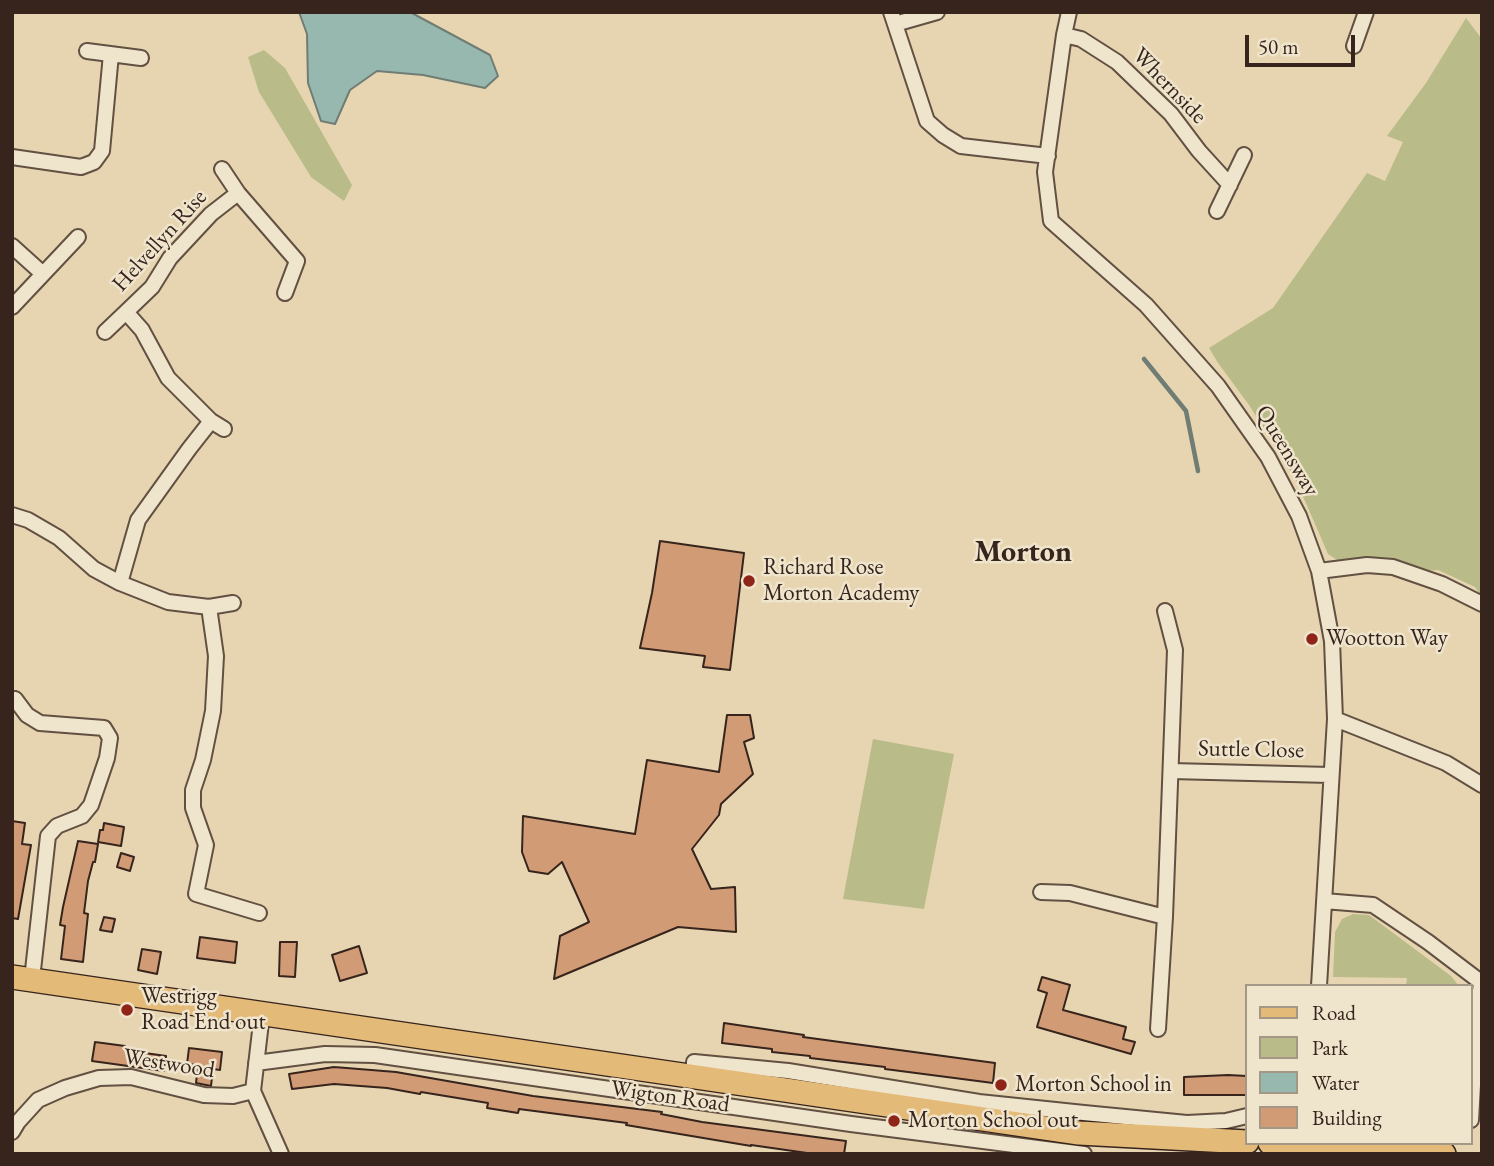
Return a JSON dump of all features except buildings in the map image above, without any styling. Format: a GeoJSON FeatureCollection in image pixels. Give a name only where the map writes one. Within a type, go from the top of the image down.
{"type":"FeatureCollection","features":[{"type":"Feature","properties":{"kind":"main road","name":"Wigton Road"},"geometry":{"type":"LineString","coordinates":[[22,978],[1079,1133],[1246,1142]]}},
{"type":"Feature","properties":{"kind":"main road"},"geometry":{"type":"LineString","coordinates":[[1307,1145],[1444,1154]]}},
{"type":"Feature","properties":{"kind":"street"},"geometry":{"type":"LineString","coordinates":[[937,12],[893,18],[927,121],[961,146],[1048,156]]}},
{"type":"Feature","properties":{"kind":"street","name":"Queensway"},"geometry":{"type":"LineString","coordinates":[[1069,12],[1045,172],[1051,220],[1146,305],[1218,386],[1268,457],[1299,516],[1319,571],[1332,641],[1335,719],[1320,984]]}},
{"type":"Feature","properties":{"kind":"street"},"geometry":{"type":"LineString","coordinates":[[1354,46],[1359,16]]}},
{"type":"Feature","properties":{"kind":"street","name":"Whernside"},"geometry":{"type":"LineString","coordinates":[[1064,35],[1081,39],[1117,62],[1171,114],[1199,151],[1230,185]]}},
{"type":"Feature","properties":{"kind":"street"},"geometry":{"type":"LineString","coordinates":[[87,51],[141,58]]}},
{"type":"Feature","properties":{"kind":"street"},"geometry":{"type":"LineString","coordinates":[[12,158],[81,167],[94,162],[103,151],[111,54]]}},
{"type":"Feature","properties":{"kind":"street"},"geometry":{"type":"LineString","coordinates":[[1217,211],[1244,155]]}},
{"type":"Feature","properties":{"kind":"street","name":"Helvellyn Rise"},"geometry":{"type":"LineString","coordinates":[[222,169],[238,193],[297,261],[285,293]]}},
{"type":"Feature","properties":{"kind":"street","name":"Helvellyn Rise"},"geometry":{"type":"LineString","coordinates":[[120,583],[138,520],[189,449],[218,425],[168,377],[142,330],[126,312],[152,287],[170,258],[211,214],[238,193]]}},
{"type":"Feature","properties":{"kind":"street"},"geometry":{"type":"LineString","coordinates":[[12,307],[78,237]]}},
{"type":"Feature","properties":{"kind":"street"},"geometry":{"type":"LineString","coordinates":[[12,246],[43,274]]}},
{"type":"Feature","properties":{"kind":"street"},"geometry":{"type":"LineString","coordinates":[[105,332],[126,312]]}},
{"type":"Feature","properties":{"kind":"street"},"geometry":{"type":"LineString","coordinates":[[12,515],[28,520],[59,538],[94,569],[120,583],[168,602],[209,607],[233,603]]}},
{"type":"Feature","properties":{"kind":"street"},"geometry":{"type":"LineString","coordinates":[[1319,571],[1367,565],[1393,567],[1442,584],[1482,604]]}},
{"type":"Feature","properties":{"kind":"street"},"geometry":{"type":"LineString","coordinates":[[209,607],[216,656],[214,710],[193,790],[193,808],[206,845],[196,894],[259,914]]}},
{"type":"Feature","properties":{"kind":"street","name":"Suttle Close"},"geometry":{"type":"LineString","coordinates":[[1158,1029],[1175,650],[1165,611]]}},
{"type":"Feature","properties":{"kind":"street"},"geometry":{"type":"LineString","coordinates":[[15,699],[27,715],[40,723],[104,728],[110,738],[107,758],[92,805],[82,816],[57,826],[48,836],[22,978]]}},
{"type":"Feature","properties":{"kind":"street"},"geometry":{"type":"LineString","coordinates":[[1335,719],[1446,763],[1482,785]]}},
{"type":"Feature","properties":{"kind":"street","name":"Suttle Close"},"geometry":{"type":"LineString","coordinates":[[1171,771],[1330,775]]}},
{"type":"Feature","properties":{"kind":"street"},"geometry":{"type":"LineString","coordinates":[[1041,892],[1070,893],[1165,916]]}},
{"type":"Feature","properties":{"kind":"street"},"geometry":{"type":"LineString","coordinates":[[1324,901],[1373,905],[1428,942],[1481,983],[1473,1085]]}},
{"type":"Feature","properties":{"kind":"street"},"geometry":{"type":"LineString","coordinates":[[262,1014],[253,1091],[281,1154]]}},
{"type":"Feature","properties":{"kind":"street","name":"Wigton Road"},"geometry":{"type":"LineString","coordinates":[[256,1063],[325,1054],[375,1055],[851,1124],[1084,1154]]}},
{"type":"Feature","properties":{"kind":"street","name":"Wigton Road"},"geometry":{"type":"LineString","coordinates":[[693,1077],[694,1062],[788,1071],[979,1102],[1084,1113],[1187,1123],[1226,1121],[1246,1116]]}},
{"type":"Feature","properties":{"kind":"street","name":"Westwood"},"geometry":{"type":"LineString","coordinates":[[12,1132],[38,1100],[65,1088],[99,1078],[131,1077],[205,1095],[233,1096],[253,1091]]}},
{"type":"Feature","properties":{"kind":"green space"},"geometry":{"type":"Polygon","coordinates":[[[1466,18],[1482,39],[1482,597],[1475,587],[1438,570],[1424,571],[1405,563],[1375,558],[1337,560],[1328,554],[1295,478],[1209,348],[1273,308],[1367,173],[1385,181],[1403,142],[1387,136],[1426,83],[1466,18]]]}},
{"type":"Feature","properties":{"kind":"green space"},"geometry":{"type":"Polygon","coordinates":[[[264,50],[285,68],[352,185],[344,201],[311,177],[259,92],[248,57],[264,50]]]}},
{"type":"Feature","properties":{"kind":"green space"},"geometry":{"type":"Polygon","coordinates":[[[873,739],[954,754],[924,909],[843,899],[873,739]]]}},
{"type":"Feature","properties":{"kind":"green space"},"geometry":{"type":"Polygon","coordinates":[[[1353,914],[1369,915],[1451,976],[1457,984],[1406,984],[1407,978],[1333,977],[1335,932],[1342,919],[1353,914]]]}},
{"type":"Feature","properties":{"kind":"water"},"geometry":{"type":"Polygon","coordinates":[[[299,12],[410,12],[490,55],[498,76],[485,88],[423,75],[377,71],[350,90],[335,124],[321,121],[308,83],[307,34],[299,12]]]}},
{"type":"Feature","properties":{"kind":"waterway"},"geometry":{"type":"LineString","coordinates":[[1144,359],[1186,411],[1198,471]]}},
{"type":"Feature","properties":{"kind":"place","name":"Richard Rose Morton Academy"},"geometry":{"type":"Point","coordinates":[749,581]}},
{"type":"Feature","properties":{"kind":"place","name":"Wootton Way"},"geometry":{"type":"Point","coordinates":[1312,639]}},
{"type":"Feature","properties":{"kind":"place","name":"Westrigg Road End out"},"geometry":{"type":"Point","coordinates":[127,1010]}},
{"type":"Feature","properties":{"kind":"place","name":"Morton School in"},"geometry":{"type":"Point","coordinates":[1001,1085]}},
{"type":"Feature","properties":{"kind":"place","name":"Morton School out"},"geometry":{"type":"Point","coordinates":[894,1121]}},
{"type":"Feature","properties":{"kind":"district","name":"Morton"},"geometry":{"type":"Point","coordinates":[1023,553]}}]}
